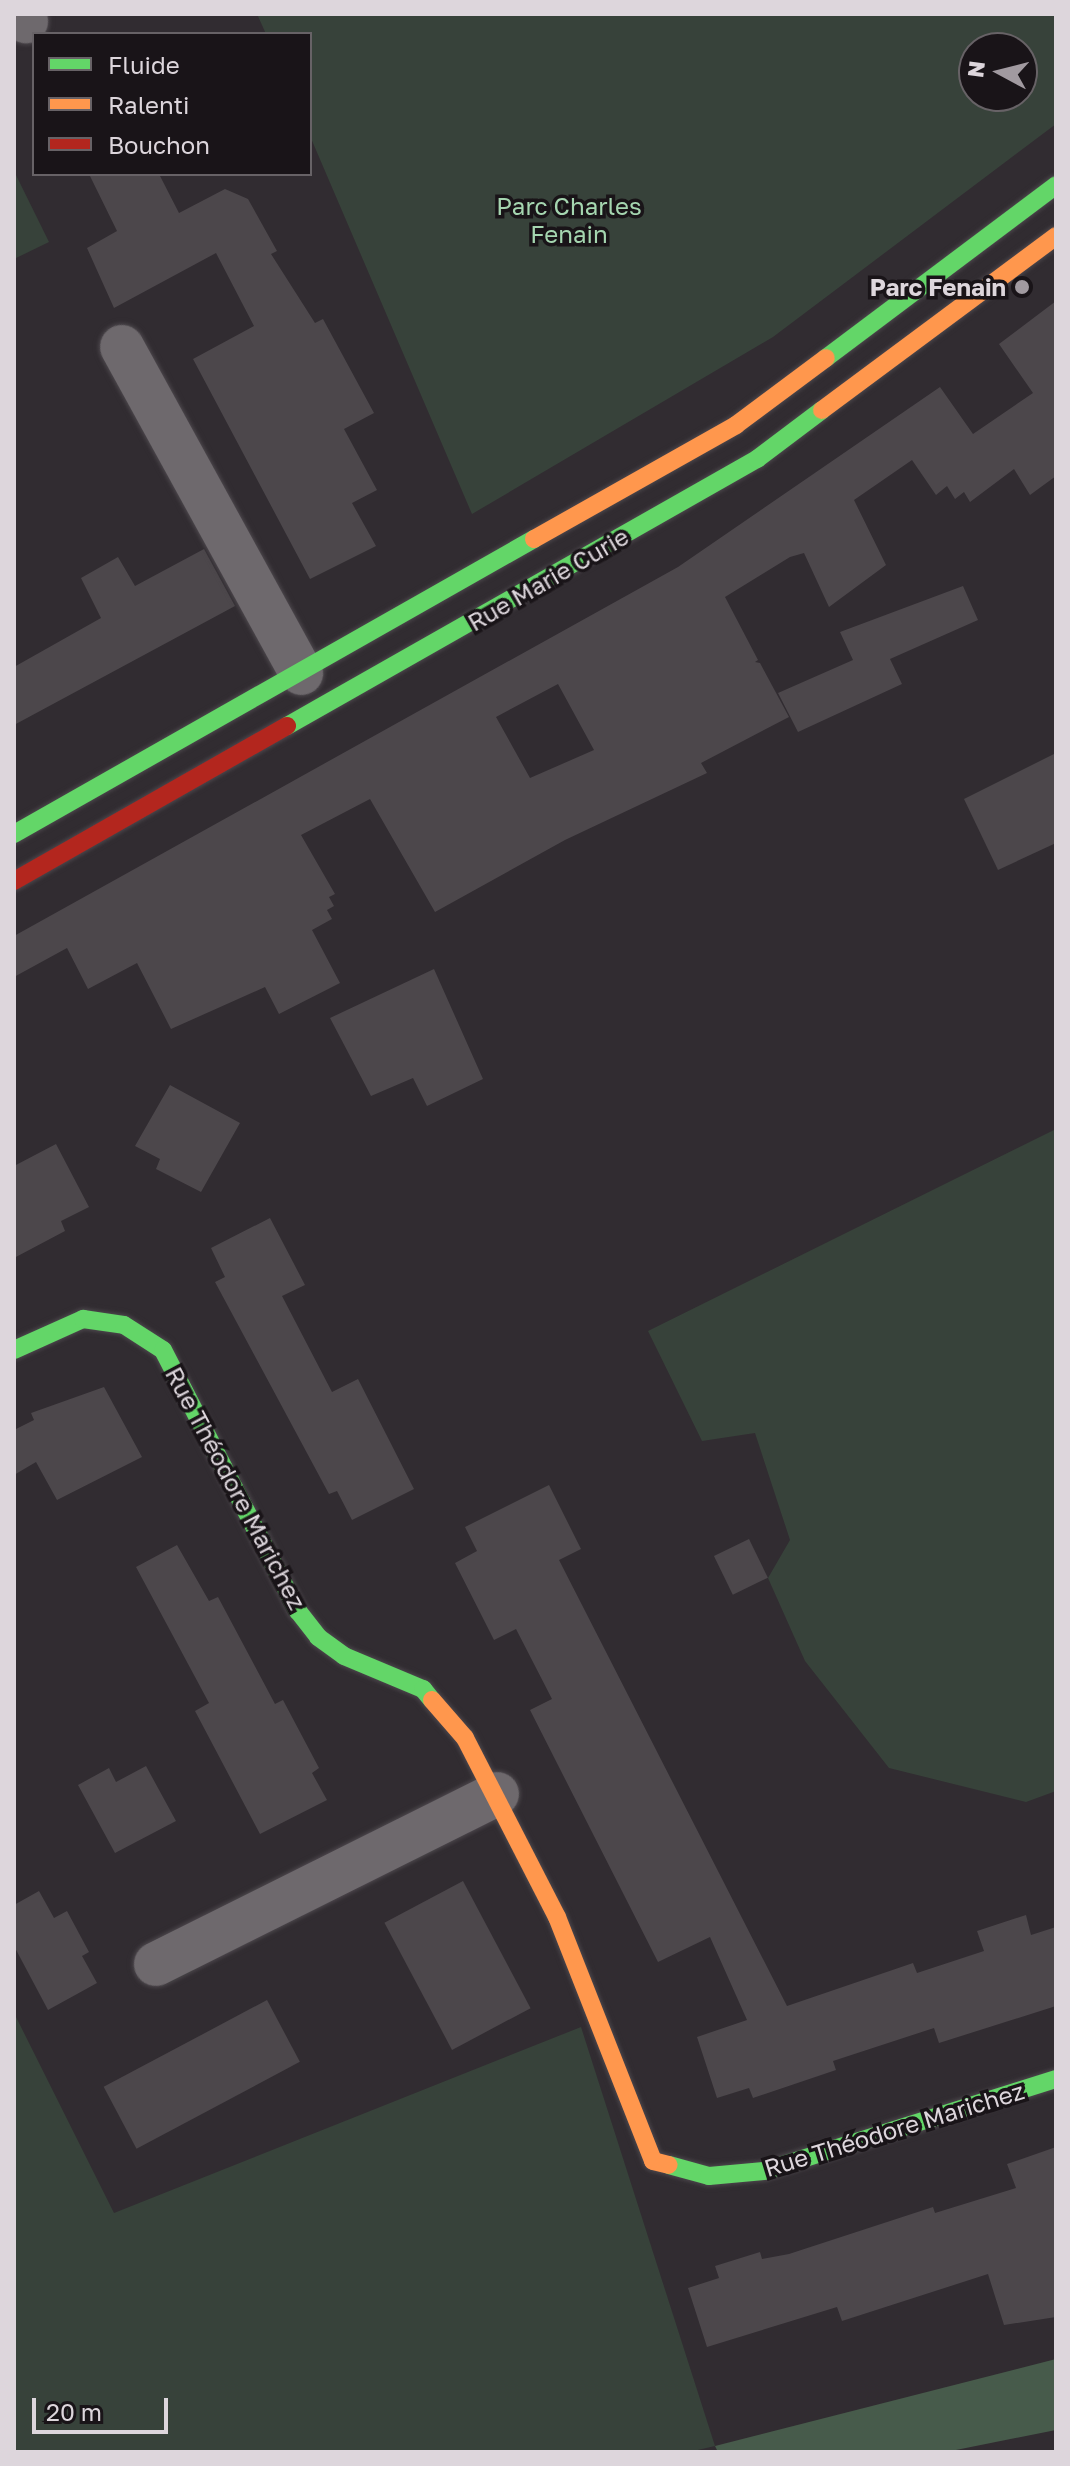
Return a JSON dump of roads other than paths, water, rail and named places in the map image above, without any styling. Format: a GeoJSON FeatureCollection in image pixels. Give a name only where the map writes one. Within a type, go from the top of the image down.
{"type":"FeatureCollection","features":[{"type":"Feature","properties":{"kind":"street","name":"Rue Marie Curie"},"geometry":{"type":"LineString","coordinates":[[14,834],[736,425],[1056,185]]}},
{"type":"Feature","properties":{"kind":"street","name":"Rue Marie Curie"},"geometry":{"type":"LineString","coordinates":[[14,881],[757,459],[1056,236]]}},
{"type":"Feature","properties":{"kind":"street"},"geometry":{"type":"LineString","coordinates":[[122,347],[301,673]]}},
{"type":"Feature","properties":{"kind":"street","name":"Rue Théodore Marichez"},"geometry":{"type":"LineString","coordinates":[[14,1350],[83,1319],[124,1325],[163,1350],[298,1611],[318,1637],[344,1656],[423,1689],[465,1738],[497,1794],[585,1980],[653,2161],[709,2176],[764,2171],[1056,2079]]}},
{"type":"Feature","properties":{"kind":"street"},"geometry":{"type":"LineString","coordinates":[[156,1964],[497,1794]]}},
{"type":"Feature","properties":{"kind":"place","name":"Parc Fenain"},"geometry":{"type":"Point","coordinates":[1022,287]}},
{"type":"Feature","properties":{"kind":"park label","name":"Parc Charles Fenain"},"geometry":{"type":"Point","coordinates":[569,220]}}]}
